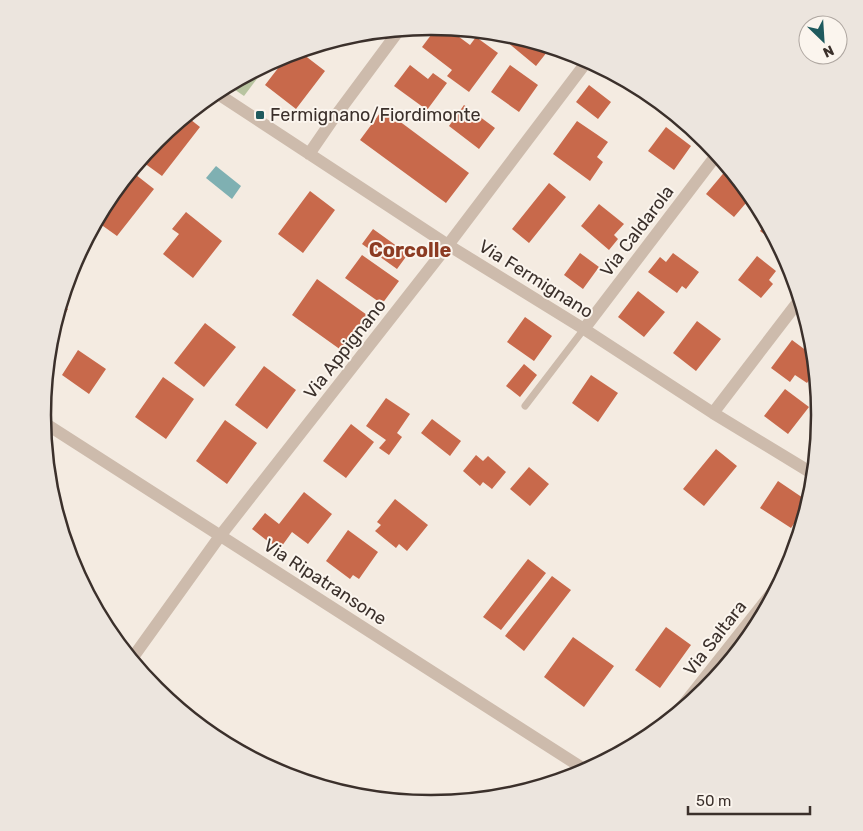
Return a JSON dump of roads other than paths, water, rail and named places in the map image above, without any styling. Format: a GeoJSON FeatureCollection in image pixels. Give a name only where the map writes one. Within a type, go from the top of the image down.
{"type":"FeatureCollection","features":[{"type":"Feature","properties":{"kind":"street"},"geometry":{"type":"LineString","coordinates":[[309,154],[394,37]]}},
{"type":"Feature","properties":{"kind":"street","name":"Via Appignano"},"geometry":{"type":"LineString","coordinates":[[135,654],[220,536],[448,245],[583,67]]}},
{"type":"Feature","properties":{"kind":"street","name":"Via Fermignano"},"geometry":{"type":"LineString","coordinates":[[223,97],[448,245],[584,329],[713,413],[808,471]]}},
{"type":"Feature","properties":{"kind":"street","name":"Via Caldarola"},"geometry":{"type":"LineString","coordinates":[[584,329],[713,159]]}},
{"type":"Feature","properties":{"kind":"street"},"geometry":{"type":"LineString","coordinates":[[713,413],[796,305]]}},
{"type":"Feature","properties":{"kind":"street","name":"Via Ripatransone"},"geometry":{"type":"LineString","coordinates":[[51,427],[579,766]]}},
{"type":"Feature","properties":{"kind":"street","name":"Via Saltara"},"geometry":{"type":"LineString","coordinates":[[698,688],[756,615]]}},
{"type":"Feature","properties":{"kind":"lane"},"geometry":{"type":"LineString","coordinates":[[525,406],[584,329]]}},
{"type":"Feature","properties":{"kind":"water"},"geometry":{"type":"Polygon","coordinates":[[[216,166],[241,186],[232,199],[206,178],[216,166]]]}},
{"type":"Feature","properties":{"kind":"place","name":"Fermignano/Fiordimonte"},"geometry":{"type":"Point","coordinates":[260,115]}},
{"type":"Feature","properties":{"kind":"district","name":"Corcolle"},"geometry":{"type":"Point","coordinates":[410,250]}}]}
